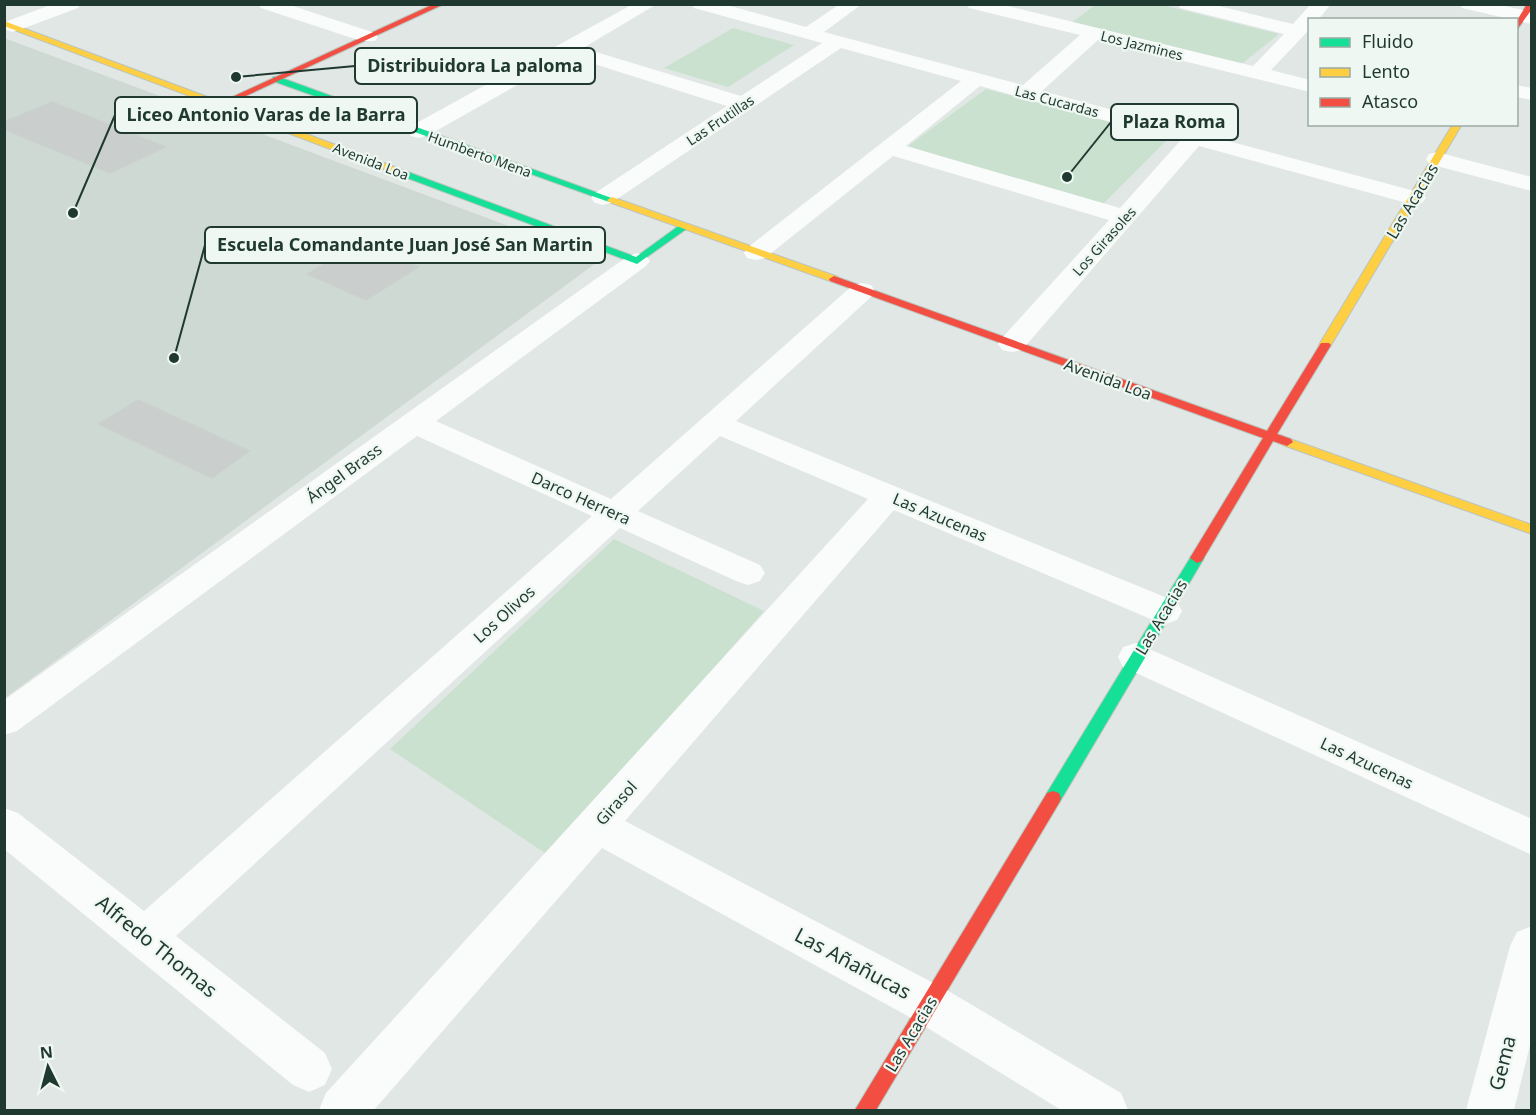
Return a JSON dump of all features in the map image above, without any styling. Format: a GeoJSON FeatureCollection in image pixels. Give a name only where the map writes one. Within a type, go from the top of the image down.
{"type":"FeatureCollection","features":[{"type":"Feature","properties":{"kind":"street"},"geometry":{"type":"LineString","coordinates":[[8,24],[72,4]]}},
{"type":"Feature","properties":{"kind":"street"},"geometry":{"type":"LineString","coordinates":[[267,4],[368,38]]}},
{"type":"Feature","properties":{"kind":"street"},"geometry":{"type":"LineString","coordinates":[[221,104],[441,4]]}},
{"type":"Feature","properties":{"kind":"street"},"geometry":{"type":"LineString","coordinates":[[419,131],[648,4]]}},
{"type":"Feature","properties":{"kind":"street","name":"Las Cucardas"},"geometry":{"type":"LineString","coordinates":[[700,4],[1414,198]]}},
{"type":"Feature","properties":{"kind":"street"},"geometry":{"type":"LineString","coordinates":[[808,34],[853,4]]}},
{"type":"Feature","properties":{"kind":"street","name":"Los Jazmines"},"geometry":{"type":"LineString","coordinates":[[975,4],[1055,16],[1094,33],[1308,86]]}},
{"type":"Feature","properties":{"kind":"street"},"geometry":{"type":"LineString","coordinates":[[1185,4],[1296,31]]}},
{"type":"Feature","properties":{"kind":"street"},"geometry":{"type":"LineString","coordinates":[[1309,18],[1322,4]]}},
{"type":"Feature","properties":{"kind":"street"},"geometry":{"type":"LineString","coordinates":[[1468,4],[1526,17]]}},
{"type":"Feature","properties":{"kind":"street"},"geometry":{"type":"LineString","coordinates":[[1258,74],[1308,19]]}},
{"type":"Feature","properties":{"kind":"street","name":"Avenida Loa"},"geometry":{"type":"LineString","coordinates":[[8,24],[637,261]]}},
{"type":"Feature","properties":{"kind":"street"},"geometry":{"type":"LineString","coordinates":[[1027,93],[1094,33]]}},
{"type":"Feature","properties":{"kind":"street","name":"Las Frutillas"},"geometry":{"type":"LineString","coordinates":[[603,198],[837,42]]}},
{"type":"Feature","properties":{"kind":"street"},"geometry":{"type":"LineString","coordinates":[[567,49],[744,104]]}},
{"type":"Feature","properties":{"kind":"street","name":"Humberto Mena"},"geometry":{"type":"LineString","coordinates":[[276,79],[684,227]]}},
{"type":"Feature","properties":{"kind":"street"},"geometry":{"type":"LineString","coordinates":[[756,253],[977,80]]}},
{"type":"Feature","properties":{"kind":"street","name":"Las Acacias"},"geometry":{"type":"LineString","coordinates":[[865,1110],[1457,126]]}},
{"type":"Feature","properties":{"kind":"street","name":"Los Girasoles"},"geometry":{"type":"LineString","coordinates":[[1012,344],[1195,138]]}},
{"type":"Feature","properties":{"kind":"street"},"geometry":{"type":"LineString","coordinates":[[890,148],[1125,217]]}},
{"type":"Feature","properties":{"kind":"street"},"geometry":{"type":"LineString","coordinates":[[1437,159],[1532,183]]}},
{"type":"Feature","properties":{"kind":"street","name":"Avenida Loa"},"geometry":{"type":"LineString","coordinates":[[684,227],[1532,530]]}},
{"type":"Feature","properties":{"kind":"street","name":"Ángel Brass"},"geometry":{"type":"LineString","coordinates":[[4,720],[684,227]]}},
{"type":"Feature","properties":{"kind":"street","name":"Los Olivos"},"geometry":{"type":"LineString","coordinates":[[145,936],[862,291]]}},
{"type":"Feature","properties":{"kind":"street","name":"Darco Herrera"},"geometry":{"type":"LineString","coordinates":[[414,423],[748,573]]}},
{"type":"Feature","properties":{"kind":"street","name":"Las Azucenas"},"geometry":{"type":"LineString","coordinates":[[716,423],[1165,611]]}},
{"type":"Feature","properties":{"kind":"street","name":"Girasol"},"geometry":{"type":"LineString","coordinates":[[343,1110],[889,495]]}},
{"type":"Feature","properties":{"kind":"street","name":"Las Azucenas"},"geometry":{"type":"LineString","coordinates":[[1136,657],[1532,838]]}},
{"type":"Feature","properties":{"kind":"street","name":"Alfredo Thomas"},"geometry":{"type":"LineString","coordinates":[[4,825],[309,1069]]}},
{"type":"Feature","properties":{"kind":"street","name":"Las Añañucas"},"geometry":{"type":"LineString","coordinates":[[596,825],[929,1004],[1104,1110]]}},
{"type":"Feature","properties":{"kind":"street","name":"Gema"},"geometry":{"type":"LineString","coordinates":[[1490,1110],[1532,946]]}},
{"type":"Feature","properties":{"kind":"shaded area"},"geometry":{"type":"Polygon","coordinates":[[[4,38],[600,260],[5,698],[4,698],[4,38]]]}},
{"type":"Feature","properties":{"kind":"green space"},"geometry":{"type":"Polygon","coordinates":[[[1158,4],[1279,34],[1239,66],[1070,24],[1095,5],[1158,4]]]}},
{"type":"Feature","properties":{"kind":"green space"},"geometry":{"type":"Polygon","coordinates":[[[733,28],[794,45],[728,87],[664,68],[733,28]]]}},
{"type":"Feature","properties":{"kind":"green space"},"geometry":{"type":"Polygon","coordinates":[[[986,89],[1169,138],[1100,207],[908,146],[986,89]]]}},
{"type":"Feature","properties":{"kind":"green space"},"geometry":{"type":"Polygon","coordinates":[[[614,539],[764,611],[548,855],[390,749],[614,539]]]}},
{"type":"Feature","properties":{"kind":"building"},"geometry":{"type":"Polygon","coordinates":[[[52,102],[165,147],[110,173],[4,129],[4,122],[52,102]]]}},
{"type":"Feature","properties":{"kind":"building"},"geometry":{"type":"Polygon","coordinates":[[[360,243],[418,267],[366,300],[308,274],[360,243]]]}},
{"type":"Feature","properties":{"kind":"building"},"geometry":{"type":"Polygon","coordinates":[[[138,400],[249,451],[212,478],[99,424],[138,400]]]}},
{"type":"Feature","properties":{"kind":"traffic: fast"},"geometry":{"type":"LineString","coordinates":[[276,79],[612,200]]}},
{"type":"Feature","properties":{"kind":"traffic: fast"},"geometry":{"type":"LineString","coordinates":[[405,174],[637,261],[684,227]]}},
{"type":"Feature","properties":{"kind":"traffic: fast"},"geometry":{"type":"LineString","coordinates":[[1053,798],[1197,558]]}},
{"type":"Feature","properties":{"kind":"traffic: slow"},"geometry":{"type":"LineString","coordinates":[[4,23],[405,174]]}},
{"type":"Feature","properties":{"kind":"traffic: slow"},"geometry":{"type":"LineString","coordinates":[[1325,345],[1457,126]]}},
{"type":"Feature","properties":{"kind":"traffic: slow"},"geometry":{"type":"LineString","coordinates":[[612,200],[834,279]]}},
{"type":"Feature","properties":{"kind":"traffic: slow"},"geometry":{"type":"LineString","coordinates":[[1287,442],[1532,530]]}},
{"type":"Feature","properties":{"kind":"traffic: jam"},"geometry":{"type":"LineString","coordinates":[[221,104],[441,4]]}},
{"type":"Feature","properties":{"kind":"traffic: jam"},"geometry":{"type":"LineString","coordinates":[[1518,26],[1531,4]]}},
{"type":"Feature","properties":{"kind":"traffic: jam"},"geometry":{"type":"LineString","coordinates":[[834,279],[1287,442]]}},
{"type":"Feature","properties":{"kind":"traffic: jam"},"geometry":{"type":"LineString","coordinates":[[1197,558],[1325,345]]}},
{"type":"Feature","properties":{"kind":"traffic: jam"},"geometry":{"type":"LineString","coordinates":[[865,1110],[1053,798]]}},
{"type":"Feature","properties":{"kind":"place","name":"Distribuidora La paloma"},"geometry":{"type":"Point","coordinates":[236,77]}},
{"type":"Feature","properties":{"kind":"place","name":"Plaza Roma"},"geometry":{"type":"Point","coordinates":[1067,177]}},
{"type":"Feature","properties":{"kind":"place","name":"Liceo Antonio Varas de la Barra"},"geometry":{"type":"Point","coordinates":[73,213]}},
{"type":"Feature","properties":{"kind":"place","name":"Escuela Comandante Juan José San Martin"},"geometry":{"type":"Point","coordinates":[174,358]}}]}
